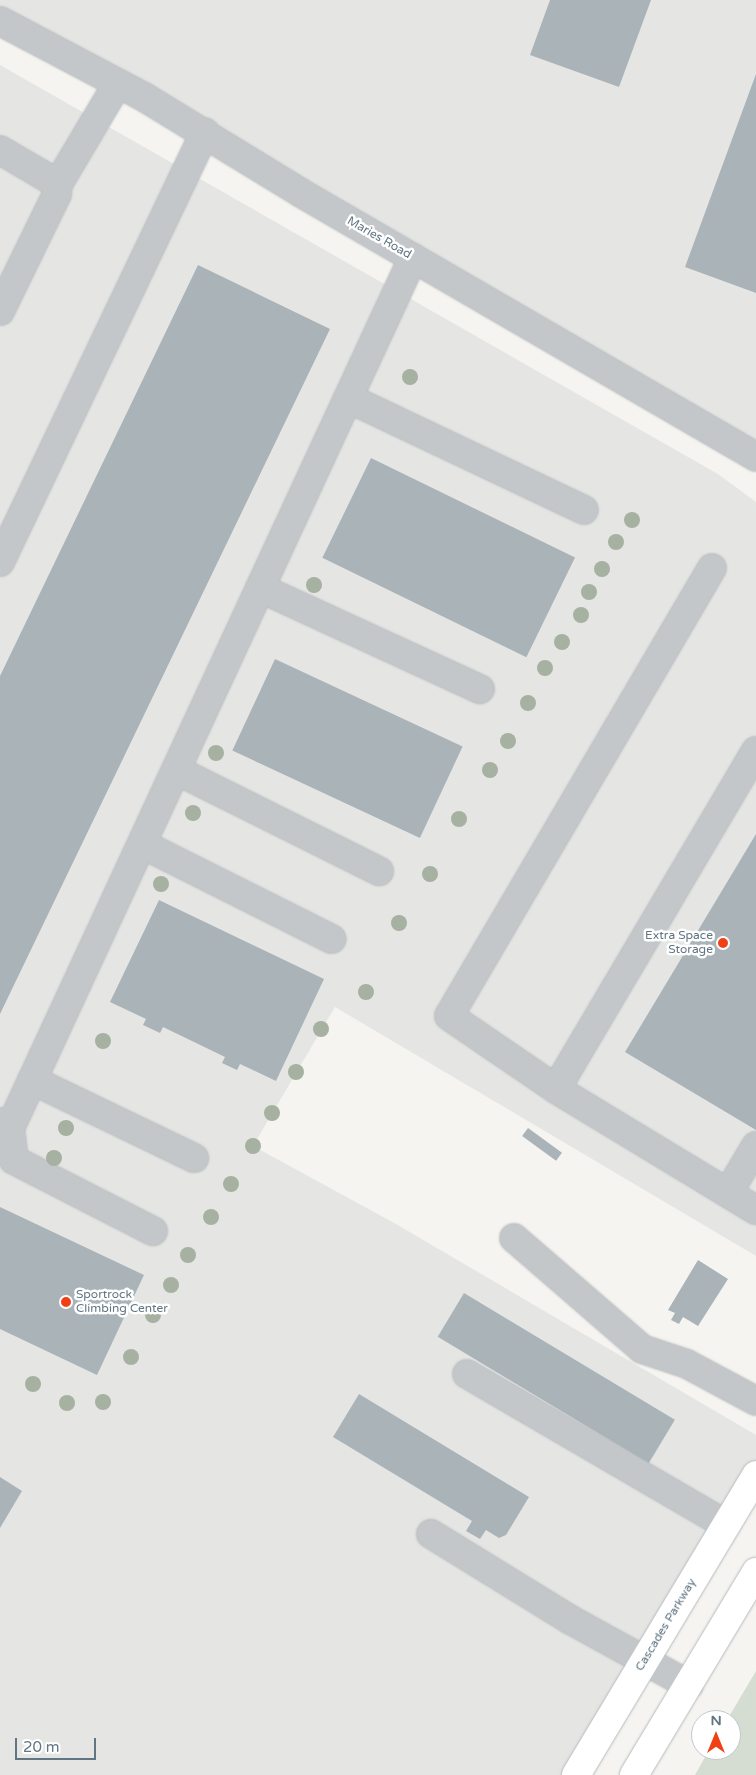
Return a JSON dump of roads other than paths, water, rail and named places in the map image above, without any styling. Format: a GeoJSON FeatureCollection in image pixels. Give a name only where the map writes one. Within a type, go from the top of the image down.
{"type":"FeatureCollection","features":[{"type":"Feature","properties":{"kind":"main road","name":"Cascades Parkway"},"geometry":{"type":"LineString","coordinates":[[576,1775],[756,1475]]}},
{"type":"Feature","properties":{"kind":"main road"},"geometry":{"type":"LineString","coordinates":[[634,1775],[756,1572]]}},
{"type":"Feature","properties":{"kind":"street","name":"Maries Road"},"geometry":{"type":"LineString","coordinates":[[0,21],[118,83],[205,132],[413,258],[756,457]]}},
{"type":"Feature","properties":{"kind":"street"},"geometry":{"type":"LineString","coordinates":[[0,311],[57,194],[58,184],[118,83]]}},
{"type":"Feature","properties":{"kind":"street"},"geometry":{"type":"LineString","coordinates":[[0,562],[205,132]]}},
{"type":"Feature","properties":{"kind":"street"},"geometry":{"type":"LineString","coordinates":[[0,150],[58,184]]}},
{"type":"Feature","properties":{"kind":"street"},"geometry":{"type":"LineString","coordinates":[[153,1231],[14,1160],[5,1125],[32,1080],[413,258]]}},
{"type":"Feature","properties":{"kind":"street"},"geometry":{"type":"LineString","coordinates":[[348,398],[584,510]]}},
{"type":"Feature","properties":{"kind":"street"},"geometry":{"type":"LineString","coordinates":[[712,568],[449,1016],[556,1089],[756,1210]]}},
{"type":"Feature","properties":{"kind":"street"},"geometry":{"type":"LineString","coordinates":[[260,588],[480,689]]}},
{"type":"Feature","properties":{"kind":"street"},"geometry":{"type":"LineString","coordinates":[[556,1089],[756,751]]}},
{"type":"Feature","properties":{"kind":"street"},"geometry":{"type":"LineString","coordinates":[[176,770],[379,871]]}},
{"type":"Feature","properties":{"kind":"street"},"geometry":{"type":"LineString","coordinates":[[142,844],[332,939]]}},
{"type":"Feature","properties":{"kind":"street"},"geometry":{"type":"LineString","coordinates":[[32,1080],[194,1158]]}},
{"type":"Feature","properties":{"kind":"street"},"geometry":{"type":"LineString","coordinates":[[728,1193],[756,1146]]}},
{"type":"Feature","properties":{"kind":"street"},"geometry":{"type":"LineString","coordinates":[[514,1238],[642,1349],[687,1364],[756,1401]]}},
{"type":"Feature","properties":{"kind":"street"},"geometry":{"type":"LineString","coordinates":[[467,1374],[726,1525]]}},
{"type":"Feature","properties":{"kind":"street"},"geometry":{"type":"LineString","coordinates":[[432,1534],[644,1661],[688,1685]]}},
{"type":"Feature","properties":{"kind":"place","name":"Extra Space Storage"},"geometry":{"type":"Point","coordinates":[723,943]}},
{"type":"Feature","properties":{"kind":"place","name":"Sportrock Climbing Center"},"geometry":{"type":"Point","coordinates":[66,1302]}}]}
